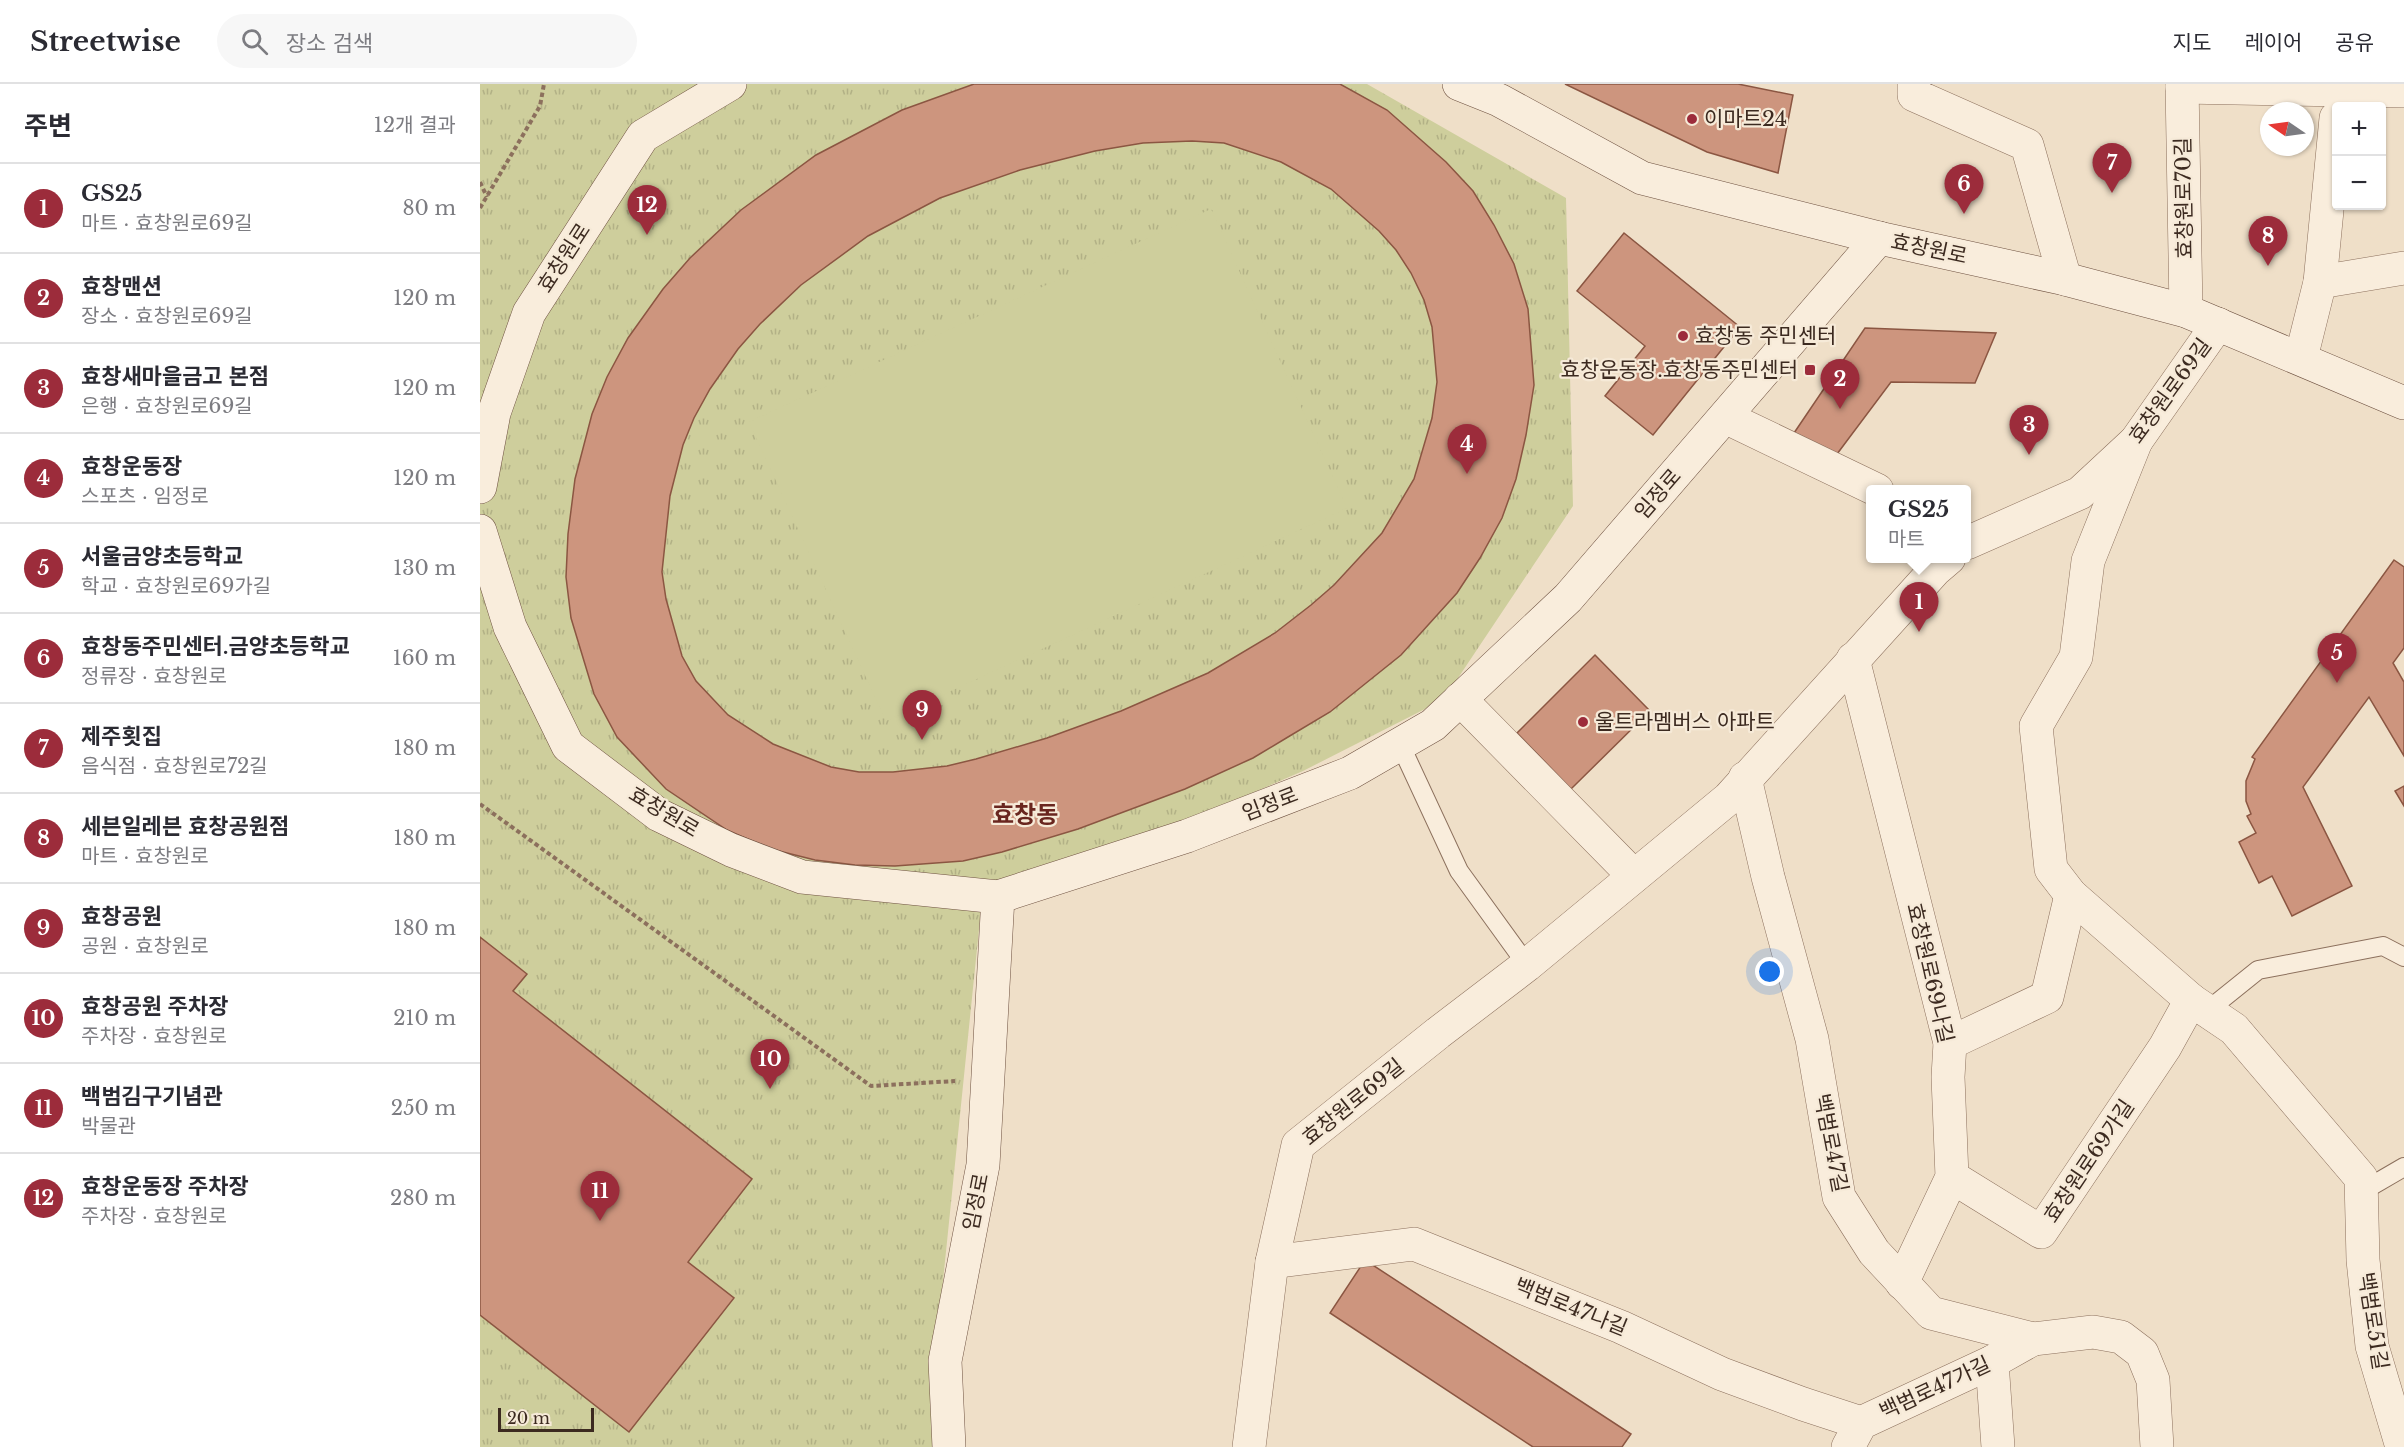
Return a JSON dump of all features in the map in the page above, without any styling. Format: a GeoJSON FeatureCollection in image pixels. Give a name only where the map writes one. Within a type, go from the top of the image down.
{"type":"FeatureCollection","features":[{"type":"Feature","properties":{"kind":"street","name":"효창원로"},"geometry":{"type":"LineString","coordinates":[[480,487],[494,413],[529,313],[643,136],[730,84]]}},
{"type":"Feature","properties":{"kind":"street","name":"효창원로"},"geometry":{"type":"LineString","coordinates":[[1459,84],[1500,92],[1642,178],[1879,238],[2065,279],[2186,311],[2404,403]]}},
{"type":"Feature","properties":{"kind":"street"},"geometry":{"type":"LineString","coordinates":[[1914,84],[1914,95],[2027,145],[2065,279]]}},
{"type":"Feature","properties":{"kind":"street"},"geometry":{"type":"LineString","coordinates":[[2182,86],[2338,100],[2404,92]]}},
{"type":"Feature","properties":{"kind":"street","name":"효창원로70길"},"geometry":{"type":"LineString","coordinates":[[2182,86],[2186,311]]}},
{"type":"Feature","properties":{"kind":"street"},"geometry":{"type":"LineString","coordinates":[[2301,358],[2320,282],[2338,100]]}},
{"type":"Feature","properties":{"kind":"street","name":"임정로"},"geometry":{"type":"LineString","coordinates":[[949,1447],[945,1361],[983,1166],[998,897],[1197,832],[1350,773],[1432,725],[1568,598],[1879,238]]}},
{"type":"Feature","properties":{"kind":"street"},"geometry":{"type":"LineString","coordinates":[[2320,282],[2404,268]]}},
{"type":"Feature","properties":{"kind":"street","name":"효창원로69길"},"geometry":{"type":"LineString","coordinates":[[1971,541],[2080,493],[2136,441],[2218,324]]}},
{"type":"Feature","properties":{"kind":"street"},"geometry":{"type":"LineString","coordinates":[[1725,417],[1868,485]]}},
{"type":"Feature","properties":{"kind":"street"},"geometry":{"type":"LineString","coordinates":[[1950,1043],[2047,997],[2071,895],[2051,869],[2036,726],[2076,657],[2088,561],[2136,441]]}},
{"type":"Feature","properties":{"kind":"street"},"geometry":{"type":"LineString","coordinates":[[1971,520],[1997,529]]}},
{"type":"Feature","properties":{"kind":"street","name":"효창원로"},"geometry":{"type":"LineString","coordinates":[[480,531],[510,627],[568,747],[659,815],[730,850],[802,877],[998,897]]}},
{"type":"Feature","properties":{"kind":"street","name":"효창원로69길"},"geometry":{"type":"LineString","coordinates":[[1257,1442],[1272,1262],[1298,1146],[1438,1033],[1527,965],[1729,798],[1943,563]]}},
{"type":"Feature","properties":{"kind":"street","name":"효창원로69나길"},"geometry":{"type":"LineString","coordinates":[[1853,659],[1950,1043],[1948,1077],[1952,1177],[1902,1283]]}},
{"type":"Feature","properties":{"kind":"street"},"geometry":{"type":"LineString","coordinates":[[1460,699],[1634,876]]}},
{"type":"Feature","properties":{"kind":"street","name":"백범로47길"},"geometry":{"type":"LineString","coordinates":[[1745,778],[1768,877],[1812,1039],[1839,1197],[1874,1252],[1931,1314],[2033,1339],[2093,1332],[2121,1337],[2142,1353],[2153,1380],[2157,1447]]}},
{"type":"Feature","properties":{"kind":"street","name":"백범로51길"},"geometry":{"type":"LineString","coordinates":[[2071,895],[2199,1006],[2234,1029],[2361,1178],[2363,1260],[2372,1346],[2402,1447]]}},
{"type":"Feature","properties":{"kind":"street","name":"효창원로69가길"},"geometry":{"type":"LineString","coordinates":[[1952,1177],[2041,1232],[2165,1047],[2199,1006]]}},
{"type":"Feature","properties":{"kind":"street","name":"백범로47나길"},"geometry":{"type":"LineString","coordinates":[[1272,1262],[1414,1244],[1622,1327],[1722,1374],[1803,1404],[1855,1435]]}},
{"type":"Feature","properties":{"kind":"street","name":"백범로47가길"},"geometry":{"type":"LineString","coordinates":[[1855,1435],[2033,1339]]}},
{"type":"Feature","properties":{"kind":"street"},"geometry":{"type":"LineString","coordinates":[[1992,1362],[1998,1447]]}},
{"type":"Feature","properties":{"kind":"lane"},"geometry":{"type":"LineString","coordinates":[[1400,744],[1459,871],[1527,965]]}},
{"type":"Feature","properties":{"kind":"lane"},"geometry":{"type":"LineString","coordinates":[[2199,1006],[2258,970],[2384,946],[2404,957]]}},
{"type":"Feature","properties":{"kind":"lane"},"geometry":{"type":"LineString","coordinates":[[2361,1192],[2404,1167]]}},
{"type":"Feature","properties":{"kind":"path"},"geometry":{"type":"LineString","coordinates":[[480,208],[540,106],[544,84]]}},
{"type":"Feature","properties":{"kind":"path"},"geometry":{"type":"LineString","coordinates":[[480,182],[487,197]]}},
{"type":"Feature","properties":{"kind":"path"},"geometry":{"type":"LineString","coordinates":[[480,804],[871,1086],[989,1079]]}},
{"type":"Feature","properties":{"kind":"green space"},"geometry":{"type":"Polygon","coordinates":[[[480,84],[1367,84],[1566,198],[1573,506],[1452,687],[1425,709],[1303,771],[981,910],[935,1359],[938,1447],[480,1447],[480,84]]]}},
{"type":"Feature","properties":{"kind":"green space"},"geometry":{"type":"Polygon","coordinates":[[[1211,209],[1347,508],[886,721],[749,422],[1211,209]]]}},
{"type":"Feature","properties":{"kind":"building"},"geometry":{"type":"Polygon","coordinates":[[[974,84],[1340,84],[1387,110],[1446,162],[1473,191],[1514,264],[1528,309],[1534,385],[1516,479],[1502,518],[1480,558],[1457,593],[1401,655],[1330,712],[1253,758],[1185,789],[1078,829],[963,861],[895,866],[855,865],[815,860],[771,849],[727,830],[666,789],[617,737],[594,694],[571,618],[566,577],[568,534],[575,479],[592,414],[607,377],[628,338],[663,289],[690,258],[741,210],[816,155],[902,110],[974,84]],[[1192,141],[1143,143],[1095,151],[1020,170],[940,198],[868,236],[801,285],[760,324],[738,349],[710,389],[694,418],[683,445],[670,496],[662,572],[666,599],[682,656],[696,681],[728,715],[773,744],[831,767],[859,772],[893,772],[947,766],[976,759],[1047,738],[1121,711],[1208,673],[1275,633],[1311,605],[1334,585],[1382,533],[1414,479],[1432,418],[1437,382],[1432,327],[1424,300],[1411,273],[1396,250],[1379,231],[1331,189],[1281,162],[1224,143],[1192,141]]]}},
{"type":"Feature","properties":{"kind":"building"},"geometry":{"type":"Polygon","coordinates":[[[1565,84],[1738,84],[1793,95],[1778,173],[1707,152],[1565,84]]]}},
{"type":"Feature","properties":{"kind":"building","name":"효창동 주민센터"},"geometry":{"type":"Polygon","coordinates":[[[1624,233],[1740,327],[1653,435],[1605,396],[1645,346],[1577,291],[1624,233]]]}},
{"type":"Feature","properties":{"kind":"building"},"geometry":{"type":"Polygon","coordinates":[[[1865,328],[1996,333],[1975,383],[1891,382],[1837,454],[1792,436],[1865,328]]]}},
{"type":"Feature","properties":{"kind":"building"},"geometry":{"type":"Polygon","coordinates":[[[2394,560],[2404,567],[2404,648],[2393,663],[2404,682],[2404,756],[2369,697],[2303,787],[2352,886],[2292,916],[2272,876],[2259,883],[2239,842],[2256,833],[2247,816],[2251,814],[2246,801],[2246,781],[2255,759],[2252,757],[2394,560]]]}},
{"type":"Feature","properties":{"kind":"building","name":"울트라멤버스 아파트"},"geometry":{"type":"Polygon","coordinates":[[[1595,655],[1650,711],[1571,789],[1517,733],[1595,655]]]}},
{"type":"Feature","properties":{"kind":"building"},"geometry":{"type":"Polygon","coordinates":[[[2404,786],[2404,806],[2395,791],[2404,786]]]}},
{"type":"Feature","properties":{"kind":"building"},"geometry":{"type":"Polygon","coordinates":[[[480,937],[527,974],[513,991],[752,1179],[688,1262],[734,1298],[629,1432],[480,1315],[480,937]]]}},
{"type":"Feature","properties":{"kind":"building"},"geometry":{"type":"Polygon","coordinates":[[[1365,1260],[1631,1434],[1622,1447],[1533,1447],[1330,1313],[1365,1260]]]}},
{"type":"Feature","properties":{"kind":"place","name":"이마트24"},"geometry":{"type":"Point","coordinates":[1692,119]}},
{"type":"Feature","properties":{"kind":"place","name":"제주횟집"},"geometry":{"type":"Point","coordinates":[2112,193]}},
{"type":"Feature","properties":{"kind":"place","name":"효창동주민센터.금양초등학교"},"geometry":{"type":"Point","coordinates":[1964,214]}},
{"type":"Feature","properties":{"kind":"place","name":"효창운동장 주차장"},"geometry":{"type":"Point","coordinates":[647,235]}},
{"type":"Feature","properties":{"kind":"place","name":"세븐일레븐 효창공원점"},"geometry":{"type":"Point","coordinates":[2268,266]}},
{"type":"Feature","properties":{"kind":"place","name":"효창동 주민센터"},"geometry":{"type":"Point","coordinates":[1683,336]}},
{"type":"Feature","properties":{"kind":"place","name":"효창운동장.효창동주민센터"},"geometry":{"type":"Point","coordinates":[1810,370]}},
{"type":"Feature","properties":{"kind":"place","name":"효창맨션"},"geometry":{"type":"Point","coordinates":[1840,409]}},
{"type":"Feature","properties":{"kind":"place","name":"효창새마을금고 본점"},"geometry":{"type":"Point","coordinates":[2029,455]}},
{"type":"Feature","properties":{"kind":"place","name":"효창운동장"},"geometry":{"type":"Point","coordinates":[1467,474]}},
{"type":"Feature","properties":{"kind":"place","name":"GS25"},"geometry":{"type":"Point","coordinates":[1919,632]}},
{"type":"Feature","properties":{"kind":"place","name":"서울금양초등학교"},"geometry":{"type":"Point","coordinates":[2337,683]}},
{"type":"Feature","properties":{"kind":"place","name":"울트라멤버스 아파트"},"geometry":{"type":"Point","coordinates":[1583,722]}},
{"type":"Feature","properties":{"kind":"place","name":"효창공원"},"geometry":{"type":"Point","coordinates":[922,740]}},
{"type":"Feature","properties":{"kind":"place","name":"효창공원 주차장"},"geometry":{"type":"Point","coordinates":[770,1089]}},
{"type":"Feature","properties":{"kind":"place","name":"백범김구기념관"},"geometry":{"type":"Point","coordinates":[600,1221]}},
{"type":"Feature","properties":{"kind":"district","name":"효창동"},"geometry":{"type":"Point","coordinates":[1025,815]}}]}
